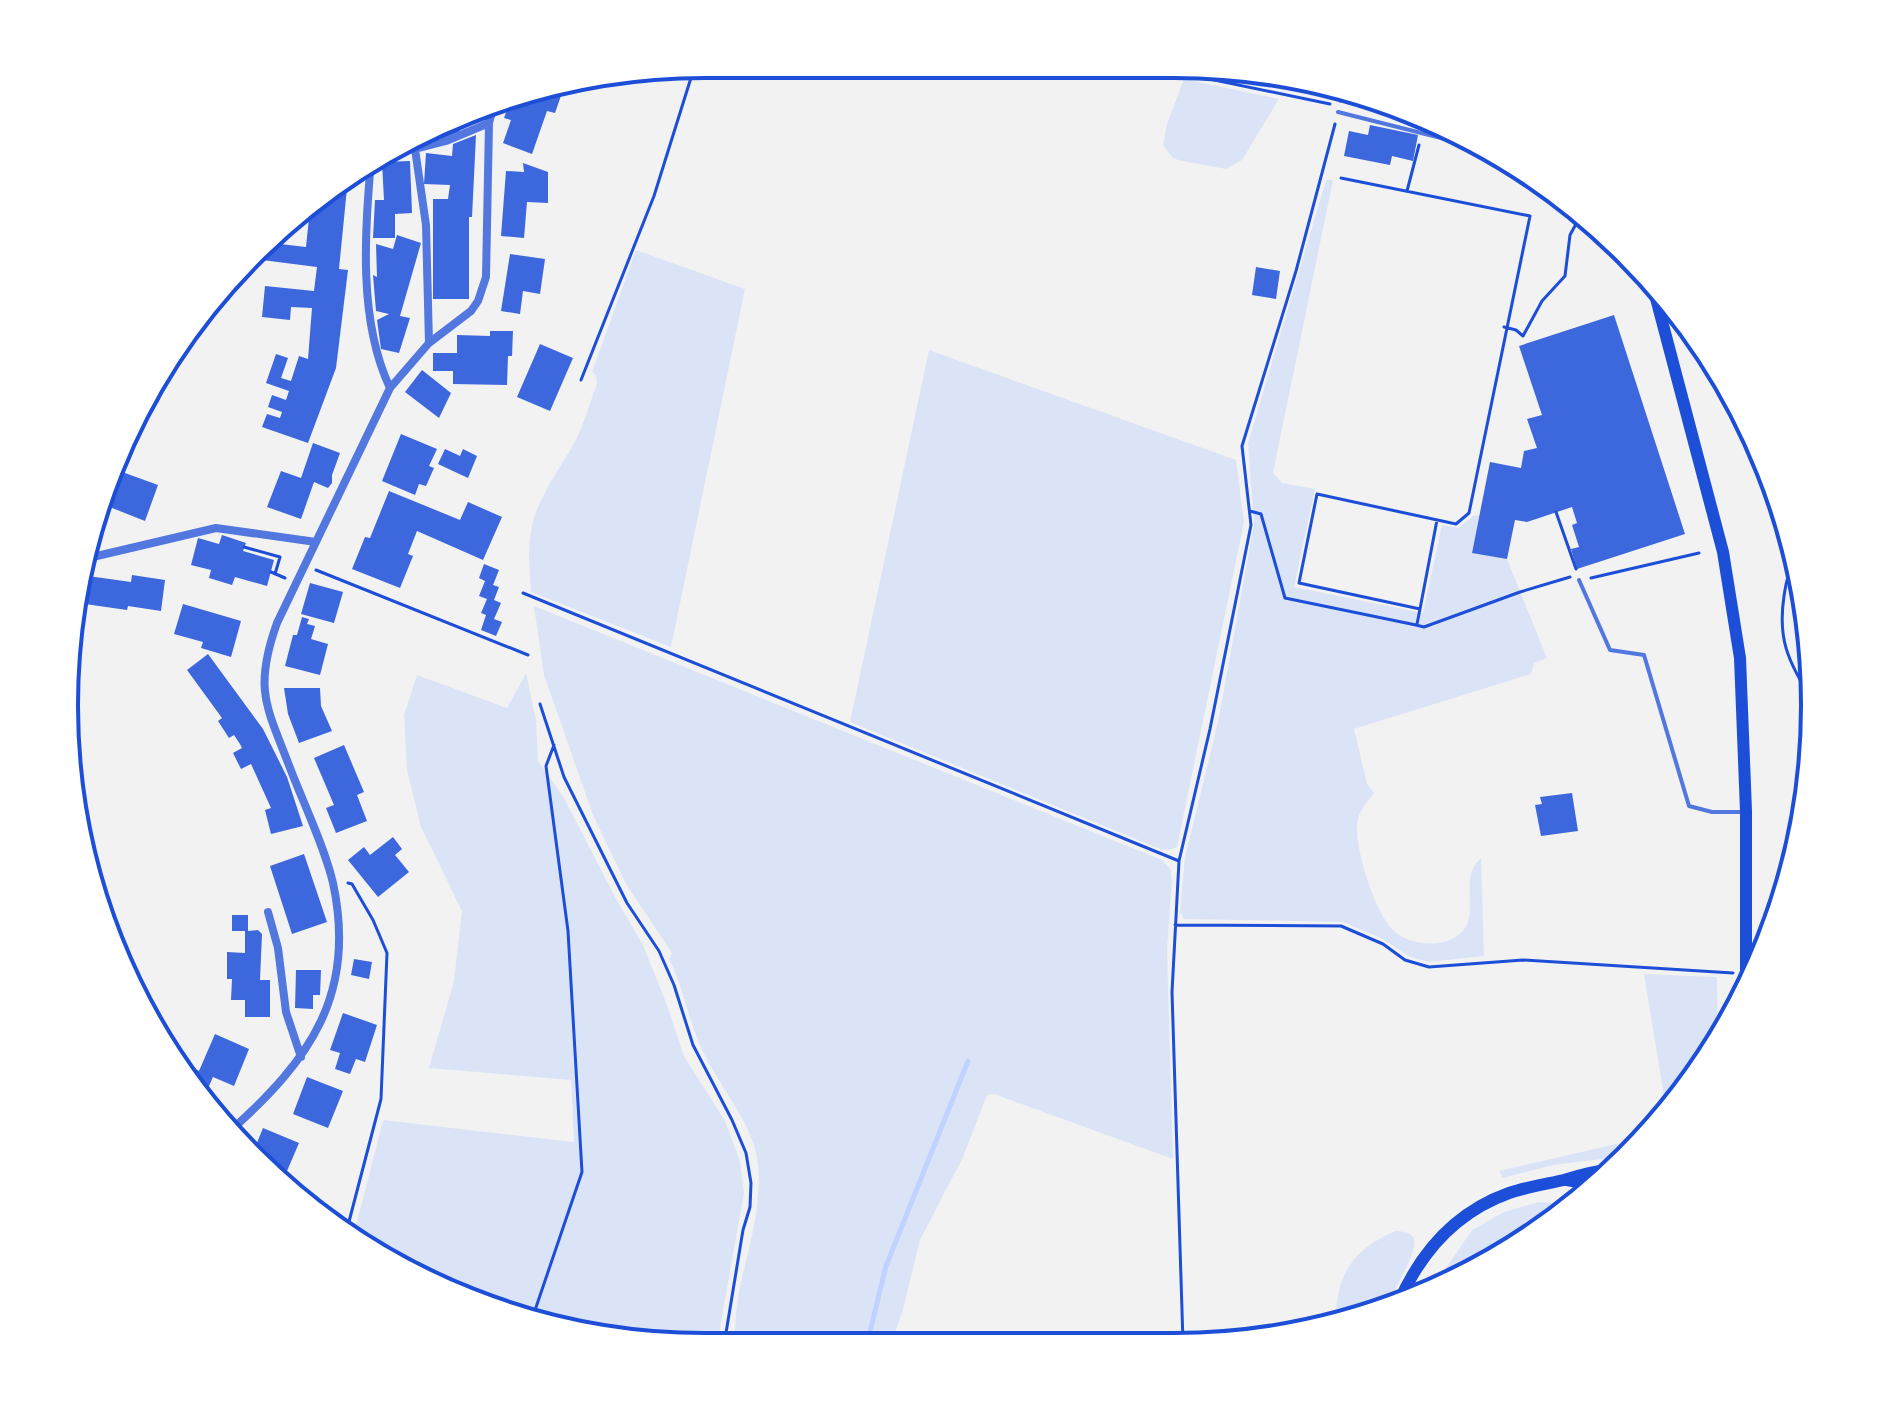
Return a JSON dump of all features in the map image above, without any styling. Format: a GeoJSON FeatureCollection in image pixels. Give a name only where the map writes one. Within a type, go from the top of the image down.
{"type":"FeatureCollection","features":[{"type":"Feature","properties":{"kind":"main road"},"geometry":{"type":"LineString","coordinates":[[1659,309],[1723,552],[1740,658],[1746,811],[1745,963]]}},
{"type":"Feature","properties":{"kind":"main road"},"geometry":{"type":"LineString","coordinates":[[1407,1288],[1419,1265],[1458,1221],[1507,1194],[1593,1171]]}},
{"type":"Feature","properties":{"kind":"main road"},"geometry":{"type":"LineString","coordinates":[[1564,1180],[1580,1183]]}},
{"type":"Feature","properties":{"kind":"street"},"geometry":{"type":"LineString","coordinates":[[238,1124],[301,1057],[331,1001],[336,971],[339,919],[332,879],[267,714],[264,667],[269,645],[390,388],[429,343],[471,311],[483,289],[486,277],[491,116]]}},
{"type":"Feature","properties":{"kind":"street"},"geometry":{"type":"LineString","coordinates":[[418,148],[446,141],[489,123]]}},
{"type":"Feature","properties":{"kind":"street"},"geometry":{"type":"LineString","coordinates":[[415,150],[426,225],[429,343]]}},
{"type":"Feature","properties":{"kind":"street"},"geometry":{"type":"LineString","coordinates":[[370,176],[365,229],[371,325],[378,364],[390,388]]}},
{"type":"Feature","properties":{"kind":"street"},"geometry":{"type":"LineString","coordinates":[[96,556],[216,528],[316,542]]}},
{"type":"Feature","properties":{"kind":"street"},"geometry":{"type":"LineString","coordinates":[[268,912],[278,948],[286,1012],[301,1057]]}},
{"type":"Feature","properties":{"kind":"lane"},"geometry":{"type":"LineString","coordinates":[[1338,109],[1436,136]]}},
{"type":"Feature","properties":{"kind":"lane"},"geometry":{"type":"LineString","coordinates":[[1579,580],[1610,650],[1644,655],[1689,806],[1712,812],[1746,811]]}},
{"type":"Feature","properties":{"kind":"path"},"geometry":{"type":"LineString","coordinates":[[581,380],[654,196],[691,78]]}},
{"type":"Feature","properties":{"kind":"path"},"geometry":{"type":"LineString","coordinates":[[1203,79],[1338,109]]}},
{"type":"Feature","properties":{"kind":"path"},"geometry":{"type":"LineString","coordinates":[[1183,1333],[1172,992],[1179,861],[1210,729],[1251,525],[1242,446],[1296,271],[1340,100]]}},
{"type":"Feature","properties":{"kind":"path"},"geometry":{"type":"LineString","coordinates":[[1407,191],[1416,157]]}},
{"type":"Feature","properties":{"kind":"path"},"geometry":{"type":"LineString","coordinates":[[1341,178],[1530,216],[1469,513],[1456,524],[1317,494],[1299,583],[1420,609]]}},
{"type":"Feature","properties":{"kind":"path"},"geometry":{"type":"LineString","coordinates":[[1505,327],[1523,336],[1542,301],[1565,276],[1570,235],[1576,225]]}},
{"type":"Feature","properties":{"kind":"path"},"geometry":{"type":"LineString","coordinates":[[1250,511],[1261,514],[1285,598],[1424,627],[1520,592],[1578,575],[1556,512]]}},
{"type":"Feature","properties":{"kind":"path"},"geometry":{"type":"LineString","coordinates":[[1416,625],[1437,520]]}},
{"type":"Feature","properties":{"kind":"path"},"geometry":{"type":"LineString","coordinates":[[244,547],[280,557],[273,573],[289,579]]}},
{"type":"Feature","properties":{"kind":"path"},"geometry":{"type":"LineString","coordinates":[[1579,580],[1699,553]]}},
{"type":"Feature","properties":{"kind":"path"},"geometry":{"type":"LineString","coordinates":[[305,566],[528,655]]}},
{"type":"Feature","properties":{"kind":"path"},"geometry":{"type":"LineString","coordinates":[[1788,578],[1782,636],[1800,681]]}},
{"type":"Feature","properties":{"kind":"path"},"geometry":{"type":"LineString","coordinates":[[523,593],[1179,861]]}},
{"type":"Feature","properties":{"kind":"path"},"geometry":{"type":"LineString","coordinates":[[540,704],[564,777],[627,903],[659,951],[674,985],[693,1045],[746,1153],[751,1183],[750,1207],[743,1230],[726,1333]]}},
{"type":"Feature","properties":{"kind":"path"},"geometry":{"type":"LineString","coordinates":[[535,1310],[582,1172],[568,931],[546,766],[554,745]]}},
{"type":"Feature","properties":{"kind":"path"},"geometry":{"type":"LineString","coordinates":[[332,879],[352,884],[373,920],[387,953],[381,1099],[349,1221]]}},
{"type":"Feature","properties":{"kind":"path"},"geometry":{"type":"LineString","coordinates":[[1175,925],[1341,926],[1383,944],[1405,960],[1429,967],[1523,960],[1741,972]]}},
{"type":"Feature","properties":{"kind":"shaded area"},"geometry":{"type":"Polygon","coordinates":[[[1184,79],[1279,99],[1242,160],[1226,169],[1178,160],[1163,145],[1167,124],[1184,79]]]}},
{"type":"Feature","properties":{"kind":"shaded area"},"geometry":{"type":"Polygon","coordinates":[[[1326,180],[1333,180],[1273,473],[1282,483],[1315,489],[1294,587],[1423,613],[1442,525],[1458,528],[1479,515],[1472,552],[1507,559],[1547,658],[1534,663],[1531,674],[1354,729],[1367,784],[1374,793],[1358,819],[1358,844],[1366,877],[1385,920],[1399,935],[1416,942],[1436,943],[1454,938],[1469,919],[1471,876],[1481,858],[1484,956],[1429,962],[1408,956],[1383,939],[1343,922],[1184,919],[1180,912],[1185,857],[1218,722],[1254,524],[1248,443],[1326,180]]]}},
{"type":"Feature","properties":{"kind":"shaded area"},"geometry":{"type":"Polygon","coordinates":[[[636,250],[745,289],[671,647],[531,592],[529,546],[534,520],[542,498],[583,424],[597,384],[592,372],[636,250]]]}},
{"type":"Feature","properties":{"kind":"shaded area"},"geometry":{"type":"Polygon","coordinates":[[[929,350],[1236,460],[1244,522],[1177,847],[1160,849],[850,722],[929,350]]]}},
{"type":"Feature","properties":{"kind":"shaded area"},"geometry":{"type":"Polygon","coordinates":[[[534,606],[1162,860],[1171,870],[1172,881],[1167,950],[1173,1159],[994,1094],[987,1095],[963,1157],[920,1240],[895,1333],[735,1333],[739,1291],[758,1197],[755,1150],[743,1119],[700,1045],[669,959],[672,953],[626,884],[593,815],[544,675],[534,606]]]}},
{"type":"Feature","properties":{"kind":"shaded area"},"geometry":{"type":"Polygon","coordinates":[[[526,673],[536,720],[538,761],[564,798],[643,945],[684,1056],[725,1121],[740,1161],[744,1193],[719,1333],[624,1328],[543,1312],[465,1285],[392,1249],[356,1226],[383,1120],[574,1142],[571,1080],[429,1068],[454,981],[462,911],[421,827],[407,770],[404,715],[417,675],[507,708],[526,673]]]}},
{"type":"Feature","properties":{"kind":"shaded area"},"geometry":{"type":"Polygon","coordinates":[[[1644,974],[1717,977],[1718,1018],[1663,1097],[1644,974]]]}},
{"type":"Feature","properties":{"kind":"shaded area"},"geometry":{"type":"Polygon","coordinates":[[[1623,1142],[1607,1158],[1553,1165],[1503,1178],[1499,1171],[1623,1142]]]}},
{"type":"Feature","properties":{"kind":"shaded area"},"geometry":{"type":"Polygon","coordinates":[[[1539,1202],[1555,1203],[1487,1249],[1444,1271],[1472,1230],[1504,1212],[1539,1202]]]}},
{"type":"Feature","properties":{"kind":"shaded area"},"geometry":{"type":"Polygon","coordinates":[[[1396,1231],[1413,1237],[1410,1260],[1393,1293],[1337,1312],[1339,1290],[1350,1265],[1381,1238],[1396,1231]]]}},
{"type":"Feature","properties":{"kind":"building"},"geometry":{"type":"Polygon","coordinates":[[[561,95],[555,113],[547,111],[532,154],[503,143],[511,120],[504,118],[507,110],[561,95]]]}},
{"type":"Feature","properties":{"kind":"building"},"geometry":{"type":"Polygon","coordinates":[[[1370,125],[1418,135],[1413,161],[1392,156],[1390,165],[1344,156],[1349,131],[1368,135],[1370,125]]]}},
{"type":"Feature","properties":{"kind":"building"},"geometry":{"type":"Polygon","coordinates":[[[460,128],[459,132],[439,138],[460,128]]]}},
{"type":"Feature","properties":{"kind":"building"},"geometry":{"type":"Polygon","coordinates":[[[476,135],[472,217],[469,217],[469,299],[433,299],[433,199],[448,199],[450,185],[424,184],[426,153],[452,156],[453,144],[476,135]]]}},
{"type":"Feature","properties":{"kind":"building"},"geometry":{"type":"Polygon","coordinates":[[[410,161],[412,213],[395,214],[395,238],[373,238],[375,200],[384,200],[382,168],[393,162],[410,161]]]}},
{"type":"Feature","properties":{"kind":"building"},"geometry":{"type":"Polygon","coordinates":[[[523,163],[548,172],[548,203],[527,202],[524,238],[501,236],[506,171],[524,172],[523,163]]]}},
{"type":"Feature","properties":{"kind":"building"},"geometry":{"type":"Polygon","coordinates":[[[347,192],[339,269],[348,270],[336,368],[308,443],[262,427],[267,414],[280,418],[282,412],[268,407],[272,395],[286,400],[289,391],[266,383],[276,354],[288,358],[281,378],[291,381],[299,356],[308,359],[312,308],[291,307],[290,320],[262,317],[265,286],[314,291],[317,267],[264,260],[281,244],[306,247],[309,220],[347,192]]]}},
{"type":"Feature","properties":{"kind":"building"},"geometry":{"type":"Polygon","coordinates":[[[397,235],[421,243],[400,316],[410,318],[399,353],[381,349],[377,320],[389,314],[376,311],[373,275],[377,277],[376,244],[393,249],[397,235]]]}},
{"type":"Feature","properties":{"kind":"building"},"geometry":{"type":"Polygon","coordinates":[[[510,254],[545,259],[540,294],[523,291],[520,314],[501,311],[510,254]]]}},
{"type":"Feature","properties":{"kind":"building"},"geometry":{"type":"Polygon","coordinates":[[[1256,267],[1280,271],[1276,299],[1252,295],[1256,267]]]}},
{"type":"Feature","properties":{"kind":"building"},"geometry":{"type":"Polygon","coordinates":[[[1614,315],[1685,534],[1577,569],[1571,549],[1579,547],[1572,525],[1577,523],[1572,507],[1527,522],[1515,520],[1507,559],[1472,553],[1490,462],[1521,468],[1524,451],[1537,448],[1527,419],[1542,415],[1519,346],[1614,315]]]}},
{"type":"Feature","properties":{"kind":"building"},"geometry":{"type":"Polygon","coordinates":[[[490,331],[513,331],[507,385],[453,384],[453,371],[433,371],[433,353],[457,353],[457,335],[490,336],[490,331]]]}},
{"type":"Feature","properties":{"kind":"building"},"geometry":{"type":"Polygon","coordinates":[[[540,344],[573,358],[550,411],[517,397],[540,344]]]}},
{"type":"Feature","properties":{"kind":"building"},"geometry":{"type":"Polygon","coordinates":[[[422,370],[451,393],[439,418],[405,392],[422,370]]]}},
{"type":"Feature","properties":{"kind":"building"},"geometry":{"type":"Polygon","coordinates":[[[401,434],[437,449],[429,466],[434,468],[426,486],[419,484],[415,495],[382,481],[401,434]]]}},
{"type":"Feature","properties":{"kind":"building"},"geometry":{"type":"Polygon","coordinates":[[[313,443],[340,453],[332,483],[328,488],[314,482],[301,519],[267,507],[281,471],[301,478],[313,443]]]}},
{"type":"Feature","properties":{"kind":"building"},"geometry":{"type":"Polygon","coordinates":[[[445,449],[460,456],[463,449],[477,456],[468,478],[438,464],[445,449]]]}},
{"type":"Feature","properties":{"kind":"building"},"geometry":{"type":"Polygon","coordinates":[[[123,472],[158,485],[145,521],[110,507],[123,472]]]}},
{"type":"Feature","properties":{"kind":"building"},"geometry":{"type":"Polygon","coordinates":[[[389,491],[460,520],[468,502],[502,517],[483,560],[417,531],[408,554],[413,556],[400,588],[352,569],[365,537],[370,538],[389,491]]]}},
{"type":"Feature","properties":{"kind":"building"},"geometry":{"type":"Polygon","coordinates":[[[222,535],[246,543],[243,551],[274,560],[267,586],[235,577],[232,585],[209,578],[211,570],[191,565],[198,538],[219,544],[222,535]]]}},
{"type":"Feature","properties":{"kind":"building"},"geometry":{"type":"Polygon","coordinates":[[[484,564],[499,570],[493,585],[499,587],[494,600],[501,603],[494,619],[502,622],[496,636],[481,630],[486,615],[481,613],[487,599],[479,596],[485,581],[479,578],[484,564]]]}},
{"type":"Feature","properties":{"kind":"building"},"geometry":{"type":"Polygon","coordinates":[[[132,575],[165,580],[161,611],[128,606],[127,610],[86,604],[91,576],[131,582],[132,575]]]}},
{"type":"Feature","properties":{"kind":"building"},"geometry":{"type":"Polygon","coordinates":[[[310,583],[343,592],[334,623],[301,614],[310,583]]]}},
{"type":"Feature","properties":{"kind":"building"},"geometry":{"type":"Polygon","coordinates":[[[183,604],[241,621],[231,657],[201,648],[203,642],[174,634],[183,604]]]}},
{"type":"Feature","properties":{"kind":"building"},"geometry":{"type":"Polygon","coordinates":[[[302,617],[309,619],[307,624],[315,626],[311,639],[328,644],[320,675],[285,666],[293,635],[297,635],[302,617]]]}},
{"type":"Feature","properties":{"kind":"building"},"geometry":{"type":"Polygon","coordinates":[[[208,654],[263,729],[287,777],[303,826],[271,834],[265,810],[271,808],[251,764],[241,769],[233,753],[242,748],[240,744],[234,735],[229,738],[218,721],[222,718],[187,670],[208,654]]]}},
{"type":"Feature","properties":{"kind":"building"},"geometry":{"type":"Polygon","coordinates":[[[284,688],[320,688],[321,706],[332,731],[299,743],[288,714],[284,688]]]}},
{"type":"Feature","properties":{"kind":"building"},"geometry":{"type":"Polygon","coordinates":[[[344,745],[364,792],[357,795],[367,821],[336,833],[326,808],[334,805],[314,758],[344,745]]]}},
{"type":"Feature","properties":{"kind":"building"},"geometry":{"type":"Polygon","coordinates":[[[1572,793],[1578,831],[1541,836],[1535,805],[1542,804],[1540,797],[1572,793]]]}},
{"type":"Feature","properties":{"kind":"building"},"geometry":{"type":"Polygon","coordinates":[[[393,837],[402,849],[395,855],[409,872],[378,897],[348,860],[364,847],[370,855],[393,837]]]}},
{"type":"Feature","properties":{"kind":"building"},"geometry":{"type":"Polygon","coordinates":[[[304,854],[327,922],[292,934],[270,866],[304,854]]]}},
{"type":"Feature","properties":{"kind":"building"},"geometry":{"type":"Polygon","coordinates":[[[232,915],[248,915],[248,931],[258,930],[262,934],[260,980],[270,980],[270,1017],[245,1017],[245,1000],[231,1000],[232,979],[227,979],[227,952],[245,953],[245,931],[232,931],[232,915]]]}},
{"type":"Feature","properties":{"kind":"building"},"geometry":{"type":"Polygon","coordinates":[[[354,959],[372,962],[369,979],[351,975],[354,959]]]}},
{"type":"Feature","properties":{"kind":"building"},"geometry":{"type":"Polygon","coordinates":[[[296,970],[321,970],[320,995],[313,995],[313,1009],[295,1008],[296,970]]]}},
{"type":"Feature","properties":{"kind":"building"},"geometry":{"type":"Polygon","coordinates":[[[343,1013],[377,1025],[365,1062],[356,1059],[350,1074],[335,1069],[340,1053],[330,1050],[343,1013]]]}},
{"type":"Feature","properties":{"kind":"building"},"geometry":{"type":"Polygon","coordinates":[[[215,1034],[249,1049],[234,1086],[213,1077],[208,1087],[195,1069],[199,1071],[215,1034]]]}},
{"type":"Feature","properties":{"kind":"building"},"geometry":{"type":"Polygon","coordinates":[[[307,1077],[343,1091],[328,1128],[293,1114],[307,1077]]]}},
{"type":"Feature","properties":{"kind":"building"},"geometry":{"type":"Polygon","coordinates":[[[263,1128],[299,1143],[287,1172],[257,1143],[263,1128]]]}},
{"type":"Feature","properties":{"kind":"waterway"},"geometry":{"type":"LineString","coordinates":[[870,1333],[886,1266],[968,1061]]}}]}
